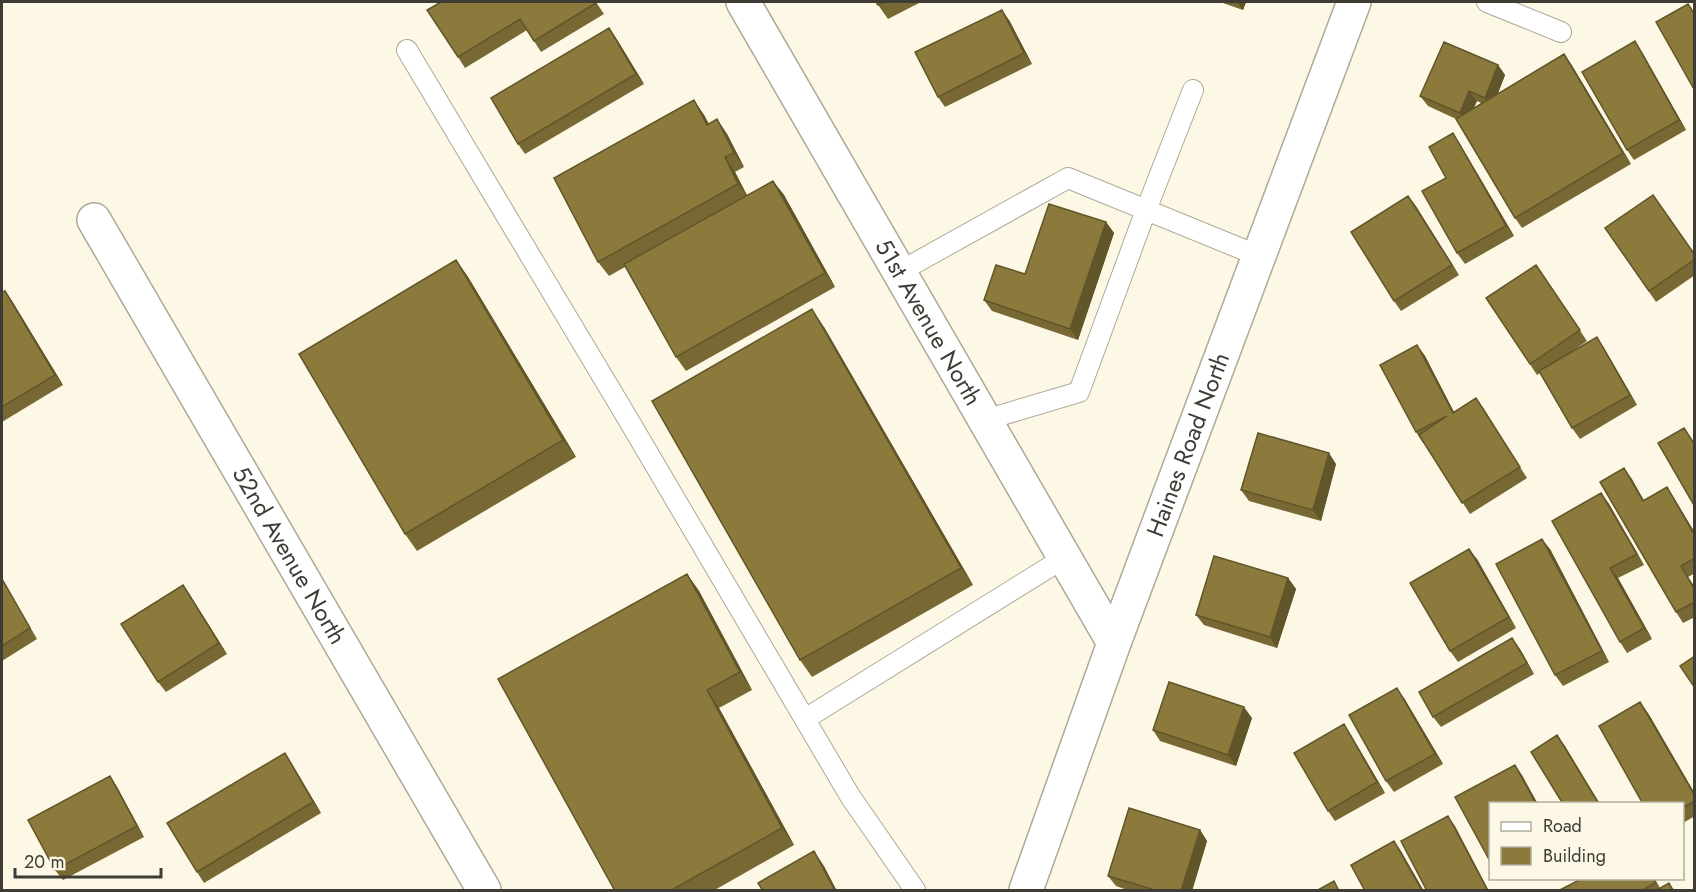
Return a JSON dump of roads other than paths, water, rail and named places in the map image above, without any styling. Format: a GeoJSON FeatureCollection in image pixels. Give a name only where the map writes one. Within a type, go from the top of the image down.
{"type":"FeatureCollection","features":[{"type":"Feature","properties":{"kind":"street","name":"51st Avenue North"},"geometry":{"type":"LineString","coordinates":[[743,2],[1114,643]]}},
{"type":"Feature","properties":{"kind":"street","name":"Haines Road North"},"geometry":{"type":"LineString","coordinates":[[1026,891],[1114,643],[1354,2]]}},
{"type":"Feature","properties":{"kind":"street","name":"52nd Avenue North"},"geometry":{"type":"LineString","coordinates":[[94,220],[484,891]]}},
{"type":"Feature","properties":{"kind":"lane"},"geometry":{"type":"LineString","coordinates":[[1487,2],[1561,32]]}},
{"type":"Feature","properties":{"kind":"lane"},"geometry":{"type":"LineString","coordinates":[[407,50],[850,796],[915,891]]}},
{"type":"Feature","properties":{"kind":"lane"},"geometry":{"type":"LineString","coordinates":[[985,420],[1079,392],[1193,90]]}},
{"type":"Feature","properties":{"kind":"lane"},"geometry":{"type":"LineString","coordinates":[[899,272],[1068,178],[1259,256]]}},
{"type":"Feature","properties":{"kind":"lane"},"geometry":{"type":"LineString","coordinates":[[805,719],[1064,558]]}}]}
